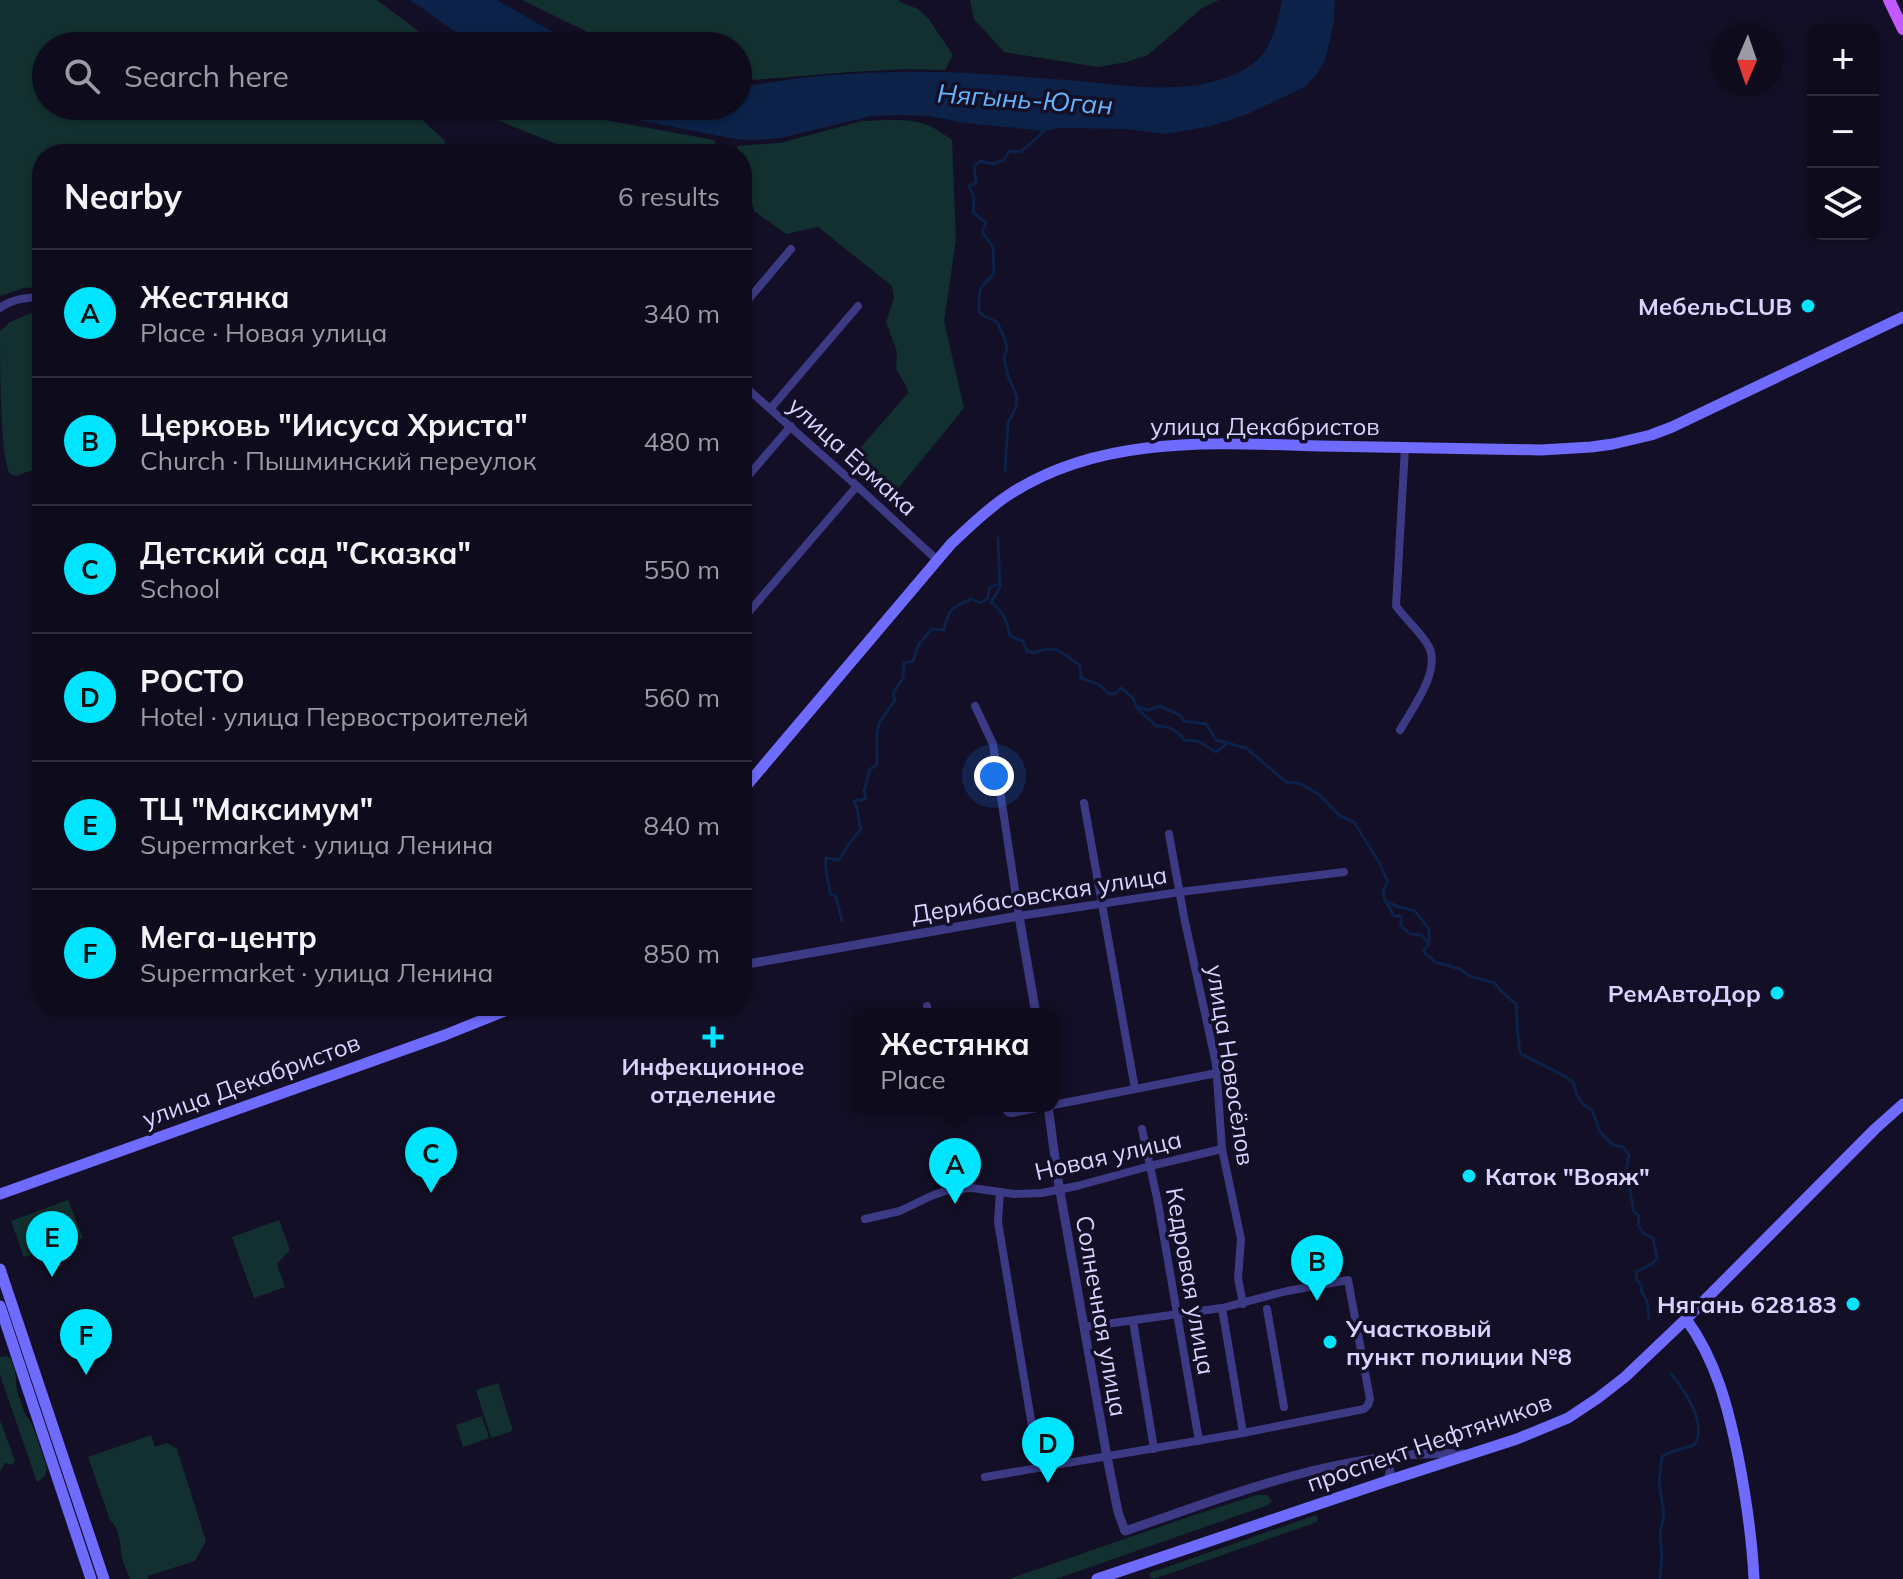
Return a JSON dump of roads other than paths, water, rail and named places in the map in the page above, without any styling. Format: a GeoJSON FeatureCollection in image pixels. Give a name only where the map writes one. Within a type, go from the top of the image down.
{"type":"FeatureCollection","features":[{"type":"Feature","properties":{"kind":"main road"},"geometry":{"type":"LineString","coordinates":[[1889,0],[1903,29]]}},
{"type":"Feature","properties":{"kind":"main road","name":"улица Декабристов"},"geometry":{"type":"LineString","coordinates":[[752,780],[936,559],[1009,494],[1065,467],[1101,455],[1195,444],[1569,449],[1631,440],[1695,417],[1903,317]]}},
{"type":"Feature","properties":{"kind":"main road","name":"улица Декабристов"},"geometry":{"type":"LineString","coordinates":[[0,1194],[492,1016]]}},
{"type":"Feature","properties":{"kind":"main road","name":"проспект Нефтяников"},"geometry":{"type":"LineString","coordinates":[[1097,1579],[1539,1431],[1568,1418],[1625,1377],[1903,1104]]}},
{"type":"Feature","properties":{"kind":"main road"},"geometry":{"type":"LineString","coordinates":[[0,1269],[91,1579]]}},
{"type":"Feature","properties":{"kind":"main road"},"geometry":{"type":"LineString","coordinates":[[0,1306],[104,1579]]}},
{"type":"Feature","properties":{"kind":"main road"},"geometry":{"type":"LineString","coordinates":[[1686,1319],[1711,1360],[1730,1418],[1744,1485],[1754,1579]]}},
{"type":"Feature","properties":{"kind":"street"},"geometry":{"type":"LineString","coordinates":[[752,295],[791,249]]}},
{"type":"Feature","properties":{"kind":"street"},"geometry":{"type":"LineString","coordinates":[[0,308],[32,297]]}},
{"type":"Feature","properties":{"kind":"street"},"geometry":{"type":"LineString","coordinates":[[771,408],[858,306]]}},
{"type":"Feature","properties":{"kind":"street","name":"улица Ермака"},"geometry":{"type":"LineString","coordinates":[[752,392],[936,559]]}},
{"type":"Feature","properties":{"kind":"street"},"geometry":{"type":"LineString","coordinates":[[752,471],[791,426]]}},
{"type":"Feature","properties":{"kind":"street"},"geometry":{"type":"LineString","coordinates":[[1400,730],[1430,676],[1433,661],[1428,646],[1396,606],[1405,447]]}},
{"type":"Feature","properties":{"kind":"street"},"geometry":{"type":"LineString","coordinates":[[752,608],[857,486]]}},
{"type":"Feature","properties":{"kind":"street"},"geometry":{"type":"LineString","coordinates":[[975,706],[987,729],[995,757],[1035,1008]]}},
{"type":"Feature","properties":{"kind":"street"},"geometry":{"type":"LineString","coordinates":[[1084,803],[1135,1089]]}},
{"type":"Feature","properties":{"kind":"street","name":"улица Новосёлов"},"geometry":{"type":"LineString","coordinates":[[1169,834],[1217,1073],[1222,1149],[1241,1239],[1238,1278],[1243,1304]]}},
{"type":"Feature","properties":{"kind":"street","name":"Дерибасовская улица"},"geometry":{"type":"LineString","coordinates":[[752,963],[1019,916],[1344,872]]}},
{"type":"Feature","properties":{"kind":"street"},"geometry":{"type":"LineString","coordinates":[[1059,1104],[1217,1073]]}},
{"type":"Feature","properties":{"kind":"street","name":"Солнечная улица"},"geometry":{"type":"LineString","coordinates":[[1051,1112],[1060,1190],[1107,1457],[1125,1531],[1310,1472],[1379,1458]]}},
{"type":"Feature","properties":{"kind":"street","name":"Кедровая улица"},"geometry":{"type":"LineString","coordinates":[[1142,1129],[1158,1203],[1199,1441]]}},
{"type":"Feature","properties":{"kind":"street","name":"Новая улица"},"geometry":{"type":"LineString","coordinates":[[865,1219],[900,1211],[948,1190],[972,1188],[1027,1194],[1060,1190],[1222,1149]]}},
{"type":"Feature","properties":{"kind":"street"},"geometry":{"type":"LineString","coordinates":[[1000,1192],[998,1222],[1039,1468]]}},
{"type":"Feature","properties":{"kind":"street"},"geometry":{"type":"LineString","coordinates":[[985,1477],[1364,1409],[1370,1399],[1348,1280],[1287,1291],[1222,1308],[1084,1327]]}},
{"type":"Feature","properties":{"kind":"street"},"geometry":{"type":"LineString","coordinates":[[1222,1308],[1243,1433]]}},
{"type":"Feature","properties":{"kind":"street"},"geometry":{"type":"LineString","coordinates":[[1267,1309],[1284,1407]]}},
{"type":"Feature","properties":{"kind":"street"},"geometry":{"type":"LineString","coordinates":[[1133,1321],[1154,1449]]}},
{"type":"Feature","properties":{"kind":"street"},"geometry":{"type":"LineString","coordinates":[[1379,1458],[1433,1453],[1467,1454]]}},
{"type":"Feature","properties":{"kind":"street"},"geometry":{"type":"LineString","coordinates":[[1379,1458],[1390,1467],[1388,1480]]}},
{"type":"Feature","properties":{"kind":"water"},"geometry":{"type":"Polygon","coordinates":[[[410,0],[497,0],[553,32],[456,32],[410,0]]]}},
{"type":"Feature","properties":{"kind":"water","name":"Нягынь-Юган"},"geometry":{"type":"Polygon","coordinates":[[[1282,0],[1335,0],[1334,22],[1325,61],[1306,86],[1248,114],[1211,126],[1166,134],[1125,129],[1061,128],[1044,131],[902,115],[872,116],[781,138],[751,140],[637,120],[752,120],[752,85],[875,73],[985,74],[1156,88],[1200,84],[1221,79],[1252,65],[1265,50],[1274,32],[1282,0]]]}},
{"type":"Feature","properties":{"kind":"waterway"},"geometry":{"type":"LineString","coordinates":[[1005,470],[1008,423],[1017,397],[1004,357],[1007,350],[1005,339],[997,322],[979,311],[980,290],[994,274],[993,247],[982,232],[986,223],[973,212],[974,198],[969,186],[976,183],[974,166],[981,161],[993,164],[1004,160],[1009,151],[1021,152],[1044,131]]}},
{"type":"Feature","properties":{"kind":"waterway"},"geometry":{"type":"LineString","coordinates":[[998,538],[1000,588],[991,602],[1004,617],[1010,636],[1023,641],[1027,651],[1034,653],[1054,649],[1064,654],[1080,666],[1081,678],[1100,685],[1109,694],[1115,694],[1121,688],[1133,698],[1136,707],[1148,710],[1159,706],[1180,715],[1184,721],[1206,724],[1216,740],[1246,748],[1286,782],[1301,784],[1320,795],[1340,816],[1354,822],[1379,862],[1388,882],[1383,890],[1385,901],[1415,911],[1429,929],[1429,944],[1423,951],[1435,962],[1495,983],[1516,1004],[1521,1054],[1573,1082],[1583,1104],[1592,1110],[1600,1132],[1613,1145],[1623,1147],[1629,1155],[1626,1170],[1634,1212],[1639,1216],[1638,1225],[1643,1233],[1653,1238],[1657,1259],[1637,1271],[1636,1279],[1642,1286],[1649,1318]]}},
{"type":"Feature","properties":{"kind":"waterway"},"geometry":{"type":"LineString","coordinates":[[842,921],[836,897],[830,893],[826,858],[839,860],[861,829],[854,801],[866,799],[864,791],[870,769],[876,766],[878,729],[895,700],[893,693],[903,678],[904,663],[913,661],[919,644],[932,629],[944,630],[947,617],[955,607],[971,599],[980,603],[988,598],[989,588],[1000,583]]}},
{"type":"Feature","properties":{"kind":"waterway"},"geometry":{"type":"LineString","coordinates":[[1138,709],[1156,726],[1172,729],[1184,740],[1198,741],[1216,752],[1228,743]]}},
{"type":"Feature","properties":{"kind":"waterway"},"geometry":{"type":"LineString","coordinates":[[1386,902],[1394,916],[1401,916],[1401,926],[1410,934],[1421,935],[1429,944]]}},
{"type":"Feature","properties":{"kind":"waterway"},"geometry":{"type":"LineString","coordinates":[[1660,1579],[1660,1533],[1664,1514],[1659,1482],[1662,1457],[1694,1445],[1699,1428],[1688,1398],[1671,1374]]}},
{"type":"Feature","properties":{"kind":"place","name":"МебельCLUB"},"geometry":{"type":"Point","coordinates":[1808,306]}},
{"type":"Feature","properties":{"kind":"place","name":"РемАвтоДор"},"geometry":{"type":"Point","coordinates":[1777,993]}},
{"type":"Feature","properties":{"kind":"place","name":"Инфекционное отделение"},"geometry":{"type":"Point","coordinates":[713,1037]}},
{"type":"Feature","properties":{"kind":"place","name":"Каток \"Вояж\""},"geometry":{"type":"Point","coordinates":[1469,1176]}},
{"type":"Feature","properties":{"kind":"place","name":"Детский сад \"Сказка\""},"geometry":{"type":"Point","coordinates":[431,1193]}},
{"type":"Feature","properties":{"kind":"place","name":"Жестянка"},"geometry":{"type":"Point","coordinates":[955,1204]}},
{"type":"Feature","properties":{"kind":"place","name":"ТЦ \"Максимум\""},"geometry":{"type":"Point","coordinates":[52,1277]}},
{"type":"Feature","properties":{"kind":"place","name":"Церковь \"Иисуса Христа\""},"geometry":{"type":"Point","coordinates":[1317,1301]}},
{"type":"Feature","properties":{"kind":"place","name":"Нягань 628183"},"geometry":{"type":"Point","coordinates":[1853,1304]}},
{"type":"Feature","properties":{"kind":"place","name":"Участковый пункт полиции №8"},"geometry":{"type":"Point","coordinates":[1330,1342]}},
{"type":"Feature","properties":{"kind":"place","name":"Мега-центр"},"geometry":{"type":"Point","coordinates":[86,1375]}},
{"type":"Feature","properties":{"kind":"place","name":"РОСТО"},"geometry":{"type":"Point","coordinates":[1048,1483]}}]}
